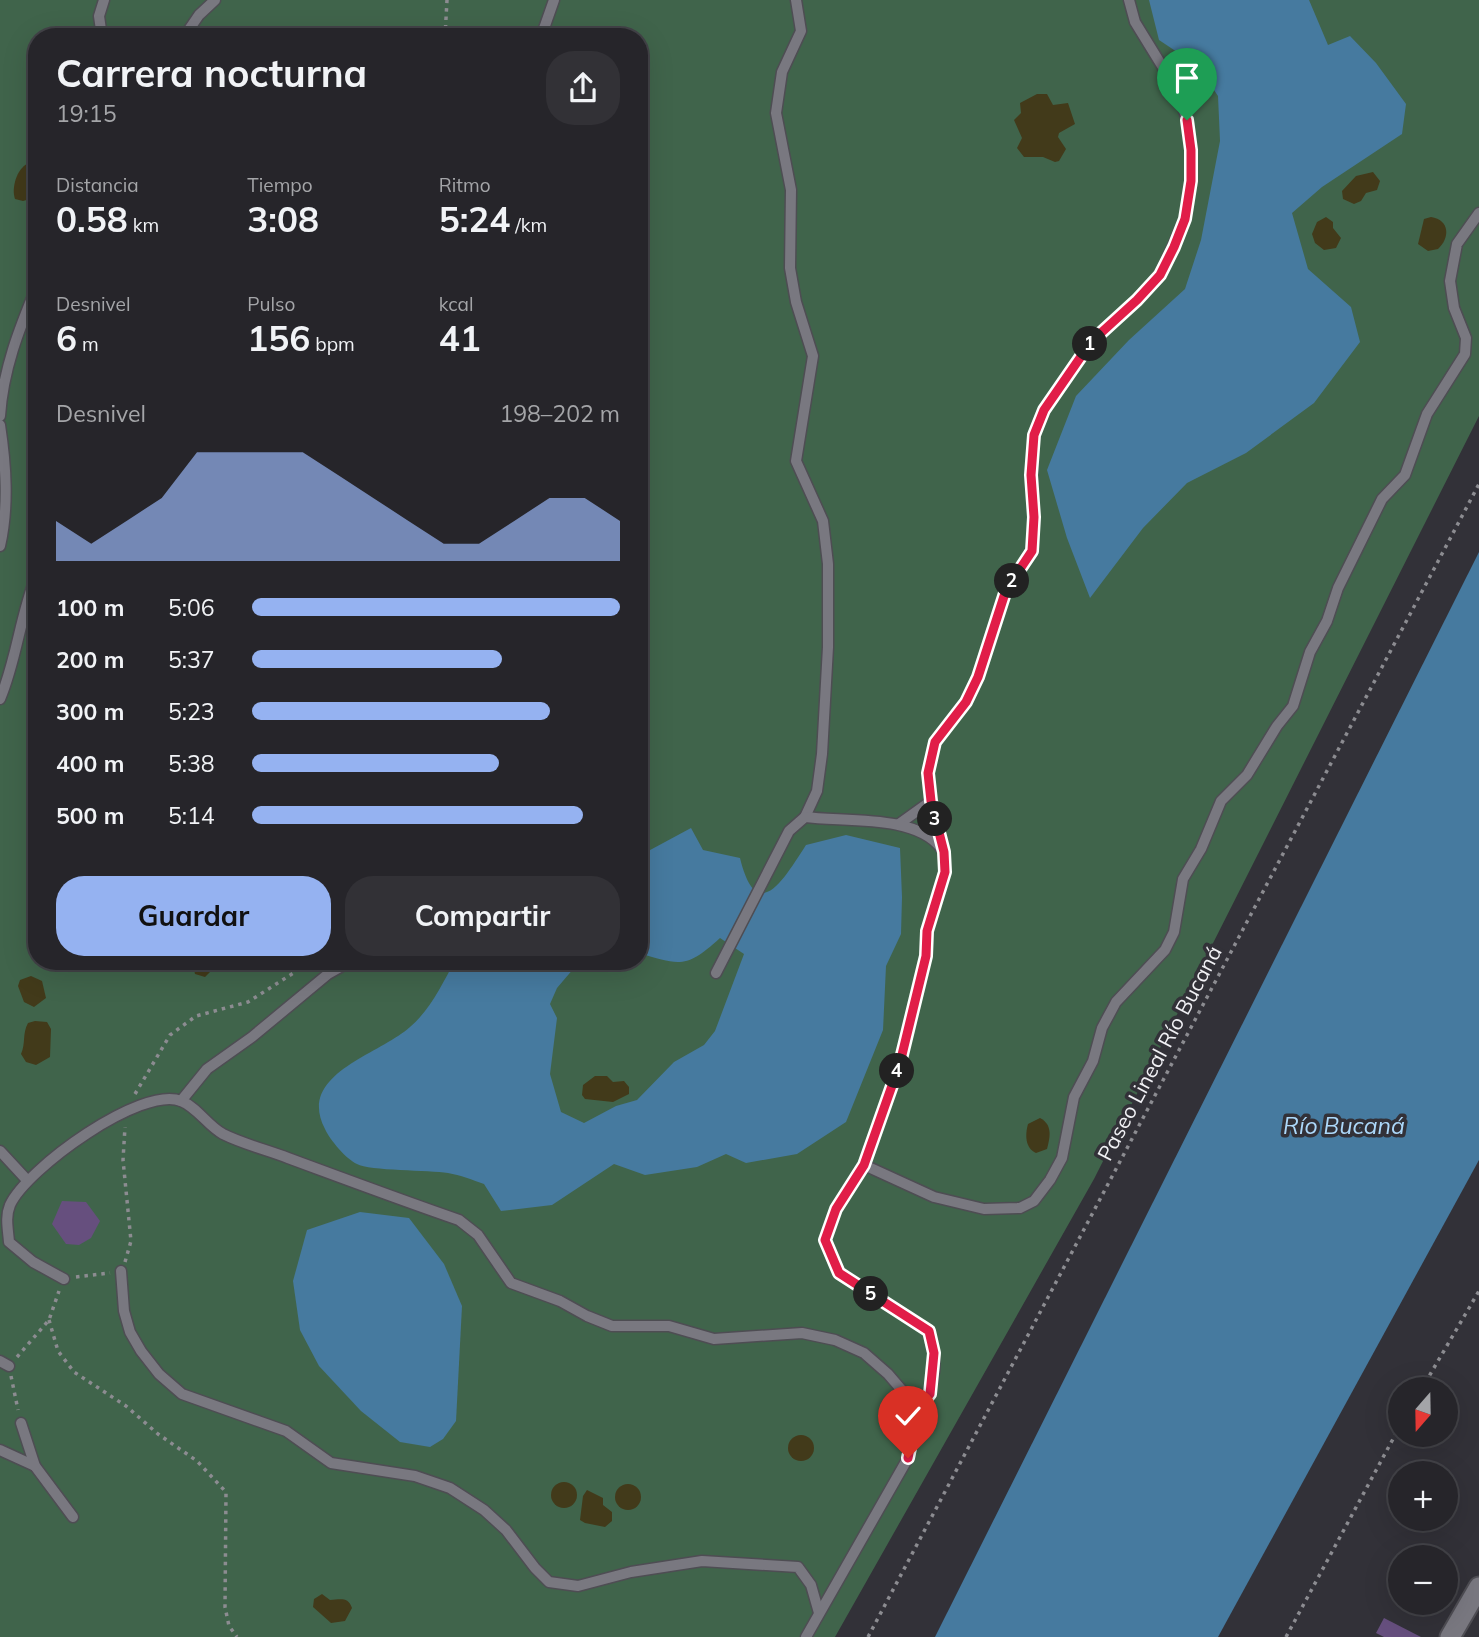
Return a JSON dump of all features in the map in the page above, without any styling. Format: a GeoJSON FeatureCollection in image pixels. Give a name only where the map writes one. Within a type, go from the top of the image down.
{"type":"FeatureCollection","features":[{"type":"Feature","properties":{"kind":"street"},"geometry":{"type":"LineString","coordinates":[[1450,1637],[1479,1587]]}},
{"type":"Feature","properties":{"kind":"lane"},"geometry":{"type":"LineString","coordinates":[[101,28],[99,16],[104,0]]}},
{"type":"Feature","properties":{"kind":"lane"},"geometry":{"type":"LineString","coordinates":[[190,28],[215,0]]}},
{"type":"Feature","properties":{"kind":"lane"},"geometry":{"type":"LineString","coordinates":[[544,28],[554,0]]}},
{"type":"Feature","properties":{"kind":"lane"},"geometry":{"type":"LineString","coordinates":[[716,973],[789,831],[804,817],[817,791],[822,754],[828,647],[828,564],[823,521],[796,461],[813,356],[796,302],[790,268],[791,190],[776,113],[782,72],[801,31],[796,0]]}},
{"type":"Feature","properties":{"kind":"lane"},"geometry":{"type":"LineString","coordinates":[[806,1637],[908,1458],[918,1409],[930,1394],[934,1353],[929,1331],[839,1273],[825,1240],[836,1209],[864,1165],[900,1063],[926,956],[927,931],[945,872],[944,852],[931,801],[928,773],[935,742],[966,702],[978,677],[1006,590],[1032,551],[1034,517],[1031,475],[1034,435],[1044,410],[1091,342],[1160,275],[1185,219],[1191,181],[1187,120],[1178,92],[1135,22],[1129,0]]}},
{"type":"Feature","properties":{"kind":"lane"},"geometry":{"type":"LineString","coordinates":[[864,1165],[934,1197],[985,1209],[1020,1208],[1034,1200],[1050,1180],[1062,1158],[1074,1097],[1093,1061],[1102,1028],[1116,1002],[1165,950],[1174,932],[1183,879],[1201,849],[1221,800],[1247,775],[1277,726],[1293,706],[1310,652],[1327,621],[1338,588],[1382,499],[1405,475],[1427,414],[1462,360],[1466,338],[1454,308],[1450,281],[1457,244],[1479,213]]}},
{"type":"Feature","properties":{"kind":"lane"},"geometry":{"type":"LineString","coordinates":[[0,416],[2,389],[10,354],[28,309]]}},
{"type":"Feature","properties":{"kind":"lane"},"geometry":{"type":"LineString","coordinates":[[0,425],[6,463],[6,506],[0,546]]}},
{"type":"Feature","properties":{"kind":"lane"},"geometry":{"type":"LineString","coordinates":[[0,699],[28,598]]}},
{"type":"Feature","properties":{"kind":"lane"},"geometry":{"type":"LineString","coordinates":[[899,824],[931,801]]}},
{"type":"Feature","properties":{"kind":"lane"},"geometry":{"type":"LineString","coordinates":[[804,817],[899,824],[932,837],[944,852]]}},
{"type":"Feature","properties":{"kind":"lane"},"geometry":{"type":"LineString","coordinates":[[181,1101],[206,1069],[252,1037],[335,970]]}},
{"type":"Feature","properties":{"kind":"lane"},"geometry":{"type":"LineString","coordinates":[[64,1279],[33,1262],[4,1239],[10,1205],[26,1179],[71,1145],[126,1111],[149,1101],[181,1101],[222,1133],[458,1220],[478,1235],[511,1283],[560,1301],[587,1316],[612,1326],[669,1326],[714,1339],[802,1334],[835,1340],[864,1353],[888,1374],[918,1409]]}},
{"type":"Feature","properties":{"kind":"lane"},"geometry":{"type":"LineString","coordinates":[[0,1151],[26,1179]]}},
{"type":"Feature","properties":{"kind":"lane"},"geometry":{"type":"LineString","coordinates":[[121,1271],[124,1311],[130,1332],[159,1374],[181,1394],[286,1430],[331,1462],[415,1476],[450,1488],[484,1510],[506,1530],[535,1568],[550,1581],[578,1586],[631,1572],[702,1561],[797,1567],[811,1585],[819,1613]]}},
{"type":"Feature","properties":{"kind":"lane"},"geometry":{"type":"LineString","coordinates":[[21,1423],[35,1466],[73,1517]]}},
{"type":"Feature","properties":{"kind":"lane"},"geometry":{"type":"LineString","coordinates":[[0,1450],[35,1466]]}},
{"type":"Feature","properties":{"kind":"path"},"geometry":{"type":"LineString","coordinates":[[445,28],[447,0]]}},
{"type":"Feature","properties":{"kind":"path","name":"Paseo Lineal Río Bucaná"},"geometry":{"type":"LineString","coordinates":[[868,1637],[1479,484]]}},
{"type":"Feature","properties":{"kind":"path"},"geometry":{"type":"LineString","coordinates":[[21,1423],[5,1363],[49,1320],[64,1279],[121,1271],[131,1241],[123,1160],[126,1111],[170,1035],[196,1016],[248,1002],[296,970]]}},
{"type":"Feature","properties":{"kind":"path"},"geometry":{"type":"LineString","coordinates":[[1429,1377],[1479,1291]]}},
{"type":"Feature","properties":{"kind":"path"},"geometry":{"type":"LineString","coordinates":[[49,1320],[58,1351],[74,1372],[126,1406],[158,1434],[198,1461],[226,1492],[225,1607],[229,1626],[237,1637]]}},
{"type":"Feature","properties":{"kind":"path"},"geometry":{"type":"LineString","coordinates":[[1286,1637],[1389,1447]]}},
{"type":"Feature","properties":{"kind":"green space"},"geometry":{"type":"Polygon","coordinates":[[[0,0],[1479,0],[1479,416],[1094,1179],[835,1637],[0,1637],[0,0]]]}},
{"type":"Feature","properties":{"kind":"sand"},"geometry":{"type":"Polygon","coordinates":[[[1037,94],[1047,94],[1053,105],[1068,103],[1075,124],[1059,133],[1058,137],[1066,149],[1059,161],[1043,157],[1024,157],[1017,148],[1022,138],[1014,120],[1021,113],[1020,103],[1037,94]]]}},
{"type":"Feature","properties":{"kind":"sand"},"geometry":{"type":"Polygon","coordinates":[[[28,164],[28,200],[23,201],[15,199],[14,184],[23,166],[28,164]]]}},
{"type":"Feature","properties":{"kind":"sand"},"geometry":{"type":"Polygon","coordinates":[[[1373,172],[1380,181],[1377,190],[1366,193],[1361,201],[1354,204],[1343,199],[1342,191],[1356,176],[1373,172]]]}},
{"type":"Feature","properties":{"kind":"sand"},"geometry":{"type":"Polygon","coordinates":[[[1326,217],[1333,222],[1333,228],[1341,238],[1336,248],[1324,250],[1315,243],[1312,234],[1317,222],[1326,217]]]}},
{"type":"Feature","properties":{"kind":"sand"},"geometry":{"type":"Polygon","coordinates":[[[1431,217],[1442,222],[1446,235],[1438,249],[1428,251],[1418,244],[1424,219],[1431,217]]]}},
{"type":"Feature","properties":{"kind":"sand"},"geometry":{"type":"Polygon","coordinates":[[[194,970],[212,970],[205,977],[195,974],[194,970]]]}},
{"type":"Feature","properties":{"kind":"sand"},"geometry":{"type":"Polygon","coordinates":[[[31,976],[42,981],[46,998],[34,1007],[24,1002],[18,986],[20,980],[31,976]]]}},
{"type":"Feature","properties":{"kind":"sand"},"geometry":{"type":"Polygon","coordinates":[[[47,1022],[51,1029],[50,1057],[36,1065],[26,1062],[21,1054],[26,1027],[28,1023],[47,1022]]]}},
{"type":"Feature","properties":{"kind":"sand"},"geometry":{"type":"Polygon","coordinates":[[[595,1076],[607,1076],[613,1082],[624,1081],[629,1087],[629,1094],[613,1102],[585,1099],[582,1095],[583,1085],[595,1076]]]}},
{"type":"Feature","properties":{"kind":"sand"},"geometry":{"type":"Polygon","coordinates":[[[1040,1118],[1047,1124],[1050,1136],[1047,1149],[1036,1153],[1028,1145],[1026,1132],[1028,1124],[1040,1118]]]}},
{"type":"Feature","properties":{"kind":"sand"},"geometry":{"type":"Polygon","coordinates":[[[801,1435],[810,1439],[814,1448],[810,1457],[801,1461],[792,1457],[788,1448],[792,1439],[801,1435]]]}},
{"type":"Feature","properties":{"kind":"sand"},"geometry":{"type":"Polygon","coordinates":[[[564,1482],[573,1486],[577,1495],[573,1504],[564,1508],[555,1504],[551,1495],[555,1486],[564,1482]]]}},
{"type":"Feature","properties":{"kind":"sand"},"geometry":{"type":"Polygon","coordinates":[[[628,1484],[637,1488],[641,1497],[637,1506],[628,1510],[619,1506],[615,1497],[619,1488],[628,1484]]]}},
{"type":"Feature","properties":{"kind":"sand"},"geometry":{"type":"Polygon","coordinates":[[[587,1490],[603,1498],[603,1505],[612,1512],[612,1521],[605,1527],[580,1520],[583,1496],[587,1490]]]}},
{"type":"Feature","properties":{"kind":"sand"},"geometry":{"type":"Polygon","coordinates":[[[322,1594],[330,1600],[348,1602],[352,1608],[345,1621],[331,1623],[313,1607],[314,1599],[322,1594]]]}},
{"type":"Feature","properties":{"kind":"water"},"geometry":{"type":"Polygon","coordinates":[[[1149,0],[1309,0],[1328,45],[1350,36],[1376,63],[1406,104],[1402,134],[1322,187],[1292,213],[1308,269],[1351,307],[1360,342],[1314,403],[1246,453],[1187,483],[1143,528],[1090,598],[1067,538],[1047,470],[1076,396],[1129,340],[1185,289],[1201,240],[1220,141],[1218,96],[1198,66],[1159,40],[1149,0]]]}},
{"type":"Feature","properties":{"kind":"water","name":"Río Bucaná"},"geometry":{"type":"Polygon","coordinates":[[[1479,552],[1479,1160],[1218,1637],[935,1637],[1479,552]]]}},
{"type":"Feature","properties":{"kind":"water"},"geometry":{"type":"Polygon","coordinates":[[[691,828],[703,850],[740,858],[747,879],[755,890],[763,893],[772,890],[780,882],[806,845],[846,835],[900,848],[901,934],[886,966],[883,1030],[846,1122],[797,1154],[746,1163],[726,1154],[697,1167],[645,1175],[614,1164],[552,1205],[501,1211],[484,1184],[448,1173],[364,1166],[353,1162],[339,1149],[325,1129],[319,1110],[322,1094],[331,1080],[345,1068],[410,1027],[436,996],[450,970],[572,970],[557,988],[550,1004],[557,1018],[550,1074],[561,1112],[584,1123],[616,1106],[637,1100],[674,1062],[704,1045],[715,1031],[744,954],[720,938],[699,955],[683,962],[648,955],[648,851],[691,828]]]}},
{"type":"Feature","properties":{"kind":"water"},"geometry":{"type":"Polygon","coordinates":[[[360,1212],[409,1218],[444,1264],[462,1306],[456,1421],[443,1439],[430,1447],[400,1442],[361,1411],[319,1366],[300,1330],[293,1281],[307,1230],[360,1212]]]}},
{"type":"Feature","properties":{"kind":"building"},"geometry":{"type":"Polygon","coordinates":[[[62,1201],[86,1202],[100,1221],[91,1238],[79,1245],[66,1244],[52,1224],[62,1201]]]}},
{"type":"Feature","properties":{"kind":"building"},"geometry":{"type":"Polygon","coordinates":[[[1384,1618],[1421,1637],[1384,1637],[1376,1633],[1384,1618]]]}},
{"type":"Feature","properties":{"kind":"route"},"geometry":{"type":"LineString","coordinates":[[908,1458],[918,1409],[930,1394],[934,1353],[929,1331],[839,1273],[825,1240],[836,1209],[864,1165],[900,1063],[926,956],[927,931],[945,872],[944,852],[931,801],[928,773],[935,742],[948,721],[966,702],[978,677],[1006,590],[1032,551],[1034,517],[1031,475],[1034,435],[1044,410],[1091,342],[1160,275],[1174,247],[1185,219],[1191,181],[1187,120]]}}]}
